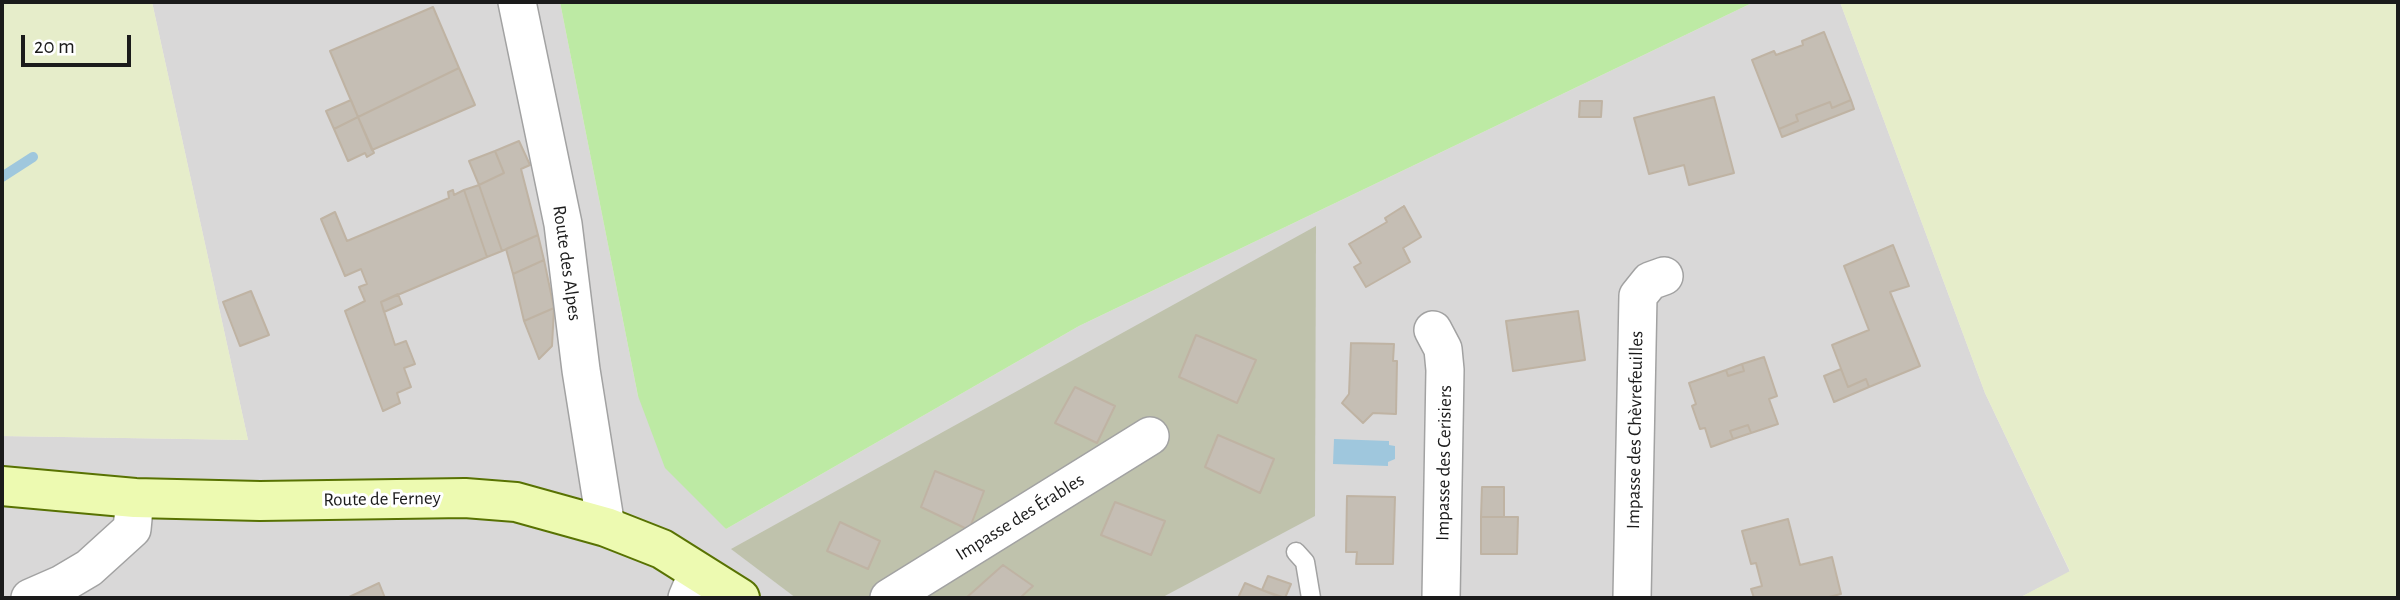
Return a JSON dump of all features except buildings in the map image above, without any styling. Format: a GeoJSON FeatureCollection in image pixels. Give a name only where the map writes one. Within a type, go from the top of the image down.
{"type":"FeatureCollection","features":[{"type":"Feature","properties":{"kind":"main road","name":"Route de Ferney"},"geometry":{"type":"LineString","coordinates":[[2,486],[135,498],[465,498],[516,502],[606,527],[662,549],[692,585],[740,598]]}},
{"type":"Feature","properties":{"kind":"street","name":"Route des Alpes"},"geometry":{"type":"LineString","coordinates":[[517,2],[563,224],[581,370],[606,527]]}},
{"type":"Feature","properties":{"kind":"street","name":"Impasse des Chèvrefeuilles"},"geometry":{"type":"LineString","coordinates":[[1632,598],[1638,296],[1650,281],[1664,276]]}},
{"type":"Feature","properties":{"kind":"street","name":"Impasse des Cerisiers"},"geometry":{"type":"LineString","coordinates":[[1433,330],[1443,349],[1445,370],[1441,598]]}},
{"type":"Feature","properties":{"kind":"street","name":"Impasse des Érables"},"geometry":{"type":"LineString","coordinates":[[889,598],[1150,436]]}},
{"type":"Feature","properties":{"kind":"street"},"geometry":{"type":"LineString","coordinates":[[1465,598],[1466,452]]}},
{"type":"Feature","properties":{"kind":"street"},"geometry":{"type":"LineString","coordinates":[[30,598],[89,568],[132,529],[135,498]]}},
{"type":"Feature","properties":{"kind":"lane"},"geometry":{"type":"LineString","coordinates":[[1296,552],[1305,562],[1311,598]]}},
{"type":"Feature","properties":{"kind":"shaded area"},"geometry":{"type":"Polygon","coordinates":[[[2,2],[152,2],[248,440],[2,436],[2,2]]]}},
{"type":"Feature","properties":{"kind":"shaded area"},"geometry":{"type":"Polygon","coordinates":[[[152,2],[560,2],[638,396],[726,529],[1079,326],[1754,2],[1840,2],[1985,393],[2070,572],[2019,598],[2,598],[2,436],[248,440],[152,2]]]}},
{"type":"Feature","properties":{"kind":"shaded area"},"geometry":{"type":"Polygon","coordinates":[[[1840,2],[2398,2],[2398,598],[2019,598],[2070,571],[1985,393],[1840,2]]]}},
{"type":"Feature","properties":{"kind":"shaded area"},"geometry":{"type":"Polygon","coordinates":[[[1316,226],[1315,516],[1161,598],[796,598],[731,549],[1316,226]]]}},
{"type":"Feature","properties":{"kind":"green space"},"geometry":{"type":"Polygon","coordinates":[[[560,2],[1754,2],[1079,326],[726,529],[665,468],[638,396],[560,2]]]}},
{"type":"Feature","properties":{"kind":"water"},"geometry":{"type":"Polygon","coordinates":[[[1334,439],[1389,441],[1389,445],[1395,446],[1395,459],[1388,462],[1388,466],[1333,464],[1334,439]]]}},
{"type":"Feature","properties":{"kind":"waterway"},"geometry":{"type":"LineString","coordinates":[[2,177],[33,157]]}}]}
